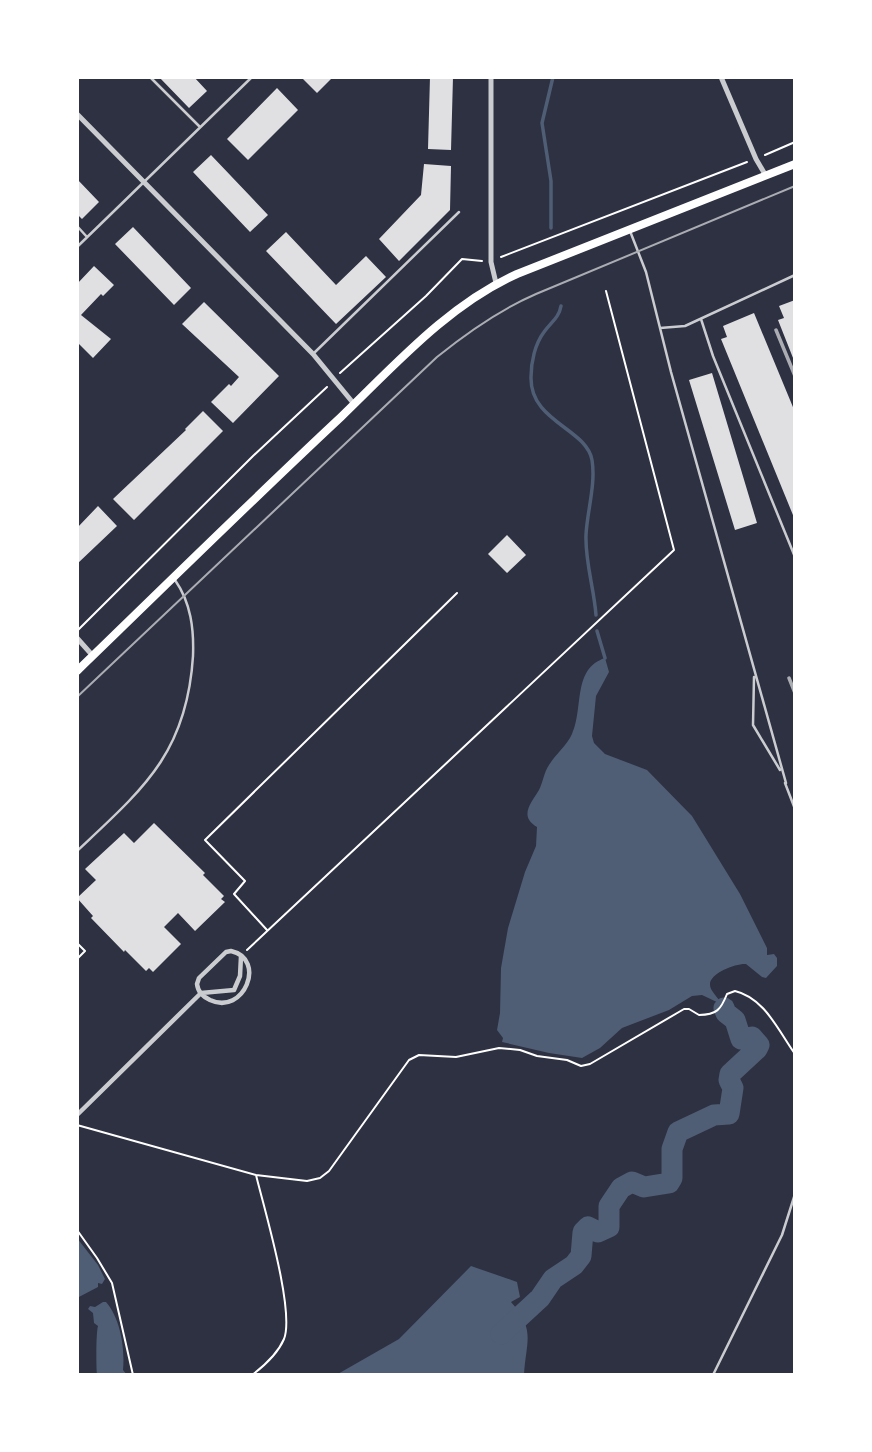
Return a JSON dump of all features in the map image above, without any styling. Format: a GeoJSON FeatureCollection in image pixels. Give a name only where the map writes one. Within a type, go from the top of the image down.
{"type":"FeatureCollection","features":[{"type":"Feature","properties":{"kind":"main road"},"geometry":{"type":"LineString","coordinates":[[77,671],[354,404],[442,322],[476,295],[496,283],[795,164]]}},
{"type":"Feature","properties":{"kind":"street"},"geometry":{"type":"LineString","coordinates":[[491,77],[491,261],[496,283]]}},
{"type":"Feature","properties":{"kind":"street"},"geometry":{"type":"LineString","coordinates":[[721,77],[766,176]]}},
{"type":"Feature","properties":{"kind":"street"},"geometry":{"type":"LineString","coordinates":[[77,114],[313,354],[354,404]]}},
{"type":"Feature","properties":{"kind":"street"},"geometry":{"type":"LineString","coordinates":[[77,638],[93,656]]}},
{"type":"Feature","properties":{"kind":"street"},"geometry":{"type":"LineString","coordinates":[[226,951],[236,952],[241,956],[249,970],[249,979],[241,996],[223,1003],[214,1002],[197,989],[198,978],[226,951]]}},
{"type":"Feature","properties":{"kind":"street"},"geometry":{"type":"LineString","coordinates":[[77,1115],[201,993],[234,990],[240,976],[241,956]]}},
{"type":"Feature","properties":{"kind":"lane"},"geometry":{"type":"LineString","coordinates":[[150,77],[200,128]]}},
{"type":"Feature","properties":{"kind":"lane"},"geometry":{"type":"LineString","coordinates":[[77,247],[253,77]]}},
{"type":"Feature","properties":{"kind":"lane"},"geometry":{"type":"LineString","coordinates":[[313,354],[459,212]]}},
{"type":"Feature","properties":{"kind":"lane"},"geometry":{"type":"LineString","coordinates":[[77,226],[87,237]]}},
{"type":"Feature","properties":{"kind":"lane"},"geometry":{"type":"LineString","coordinates":[[630,230],[646,272],[752,666],[795,809]]}},
{"type":"Feature","properties":{"kind":"lane"},"geometry":{"type":"LineString","coordinates":[[660,328],[685,326],[795,275]]}},
{"type":"Feature","properties":{"kind":"lane"},"geometry":{"type":"LineString","coordinates":[[701,319],[713,356],[795,558]]}},
{"type":"Feature","properties":{"kind":"lane"},"geometry":{"type":"LineString","coordinates":[[77,851],[142,789],[164,760],[177,733],[186,703],[193,646],[188,605],[174,578]]}},
{"type":"Feature","properties":{"kind":"lane"},"geometry":{"type":"LineString","coordinates":[[752,666],[753,725],[786,783]]}},
{"type":"Feature","properties":{"kind":"lane"},"geometry":{"type":"LineString","coordinates":[[713,1375],[782,1235],[795,1194]]}},
{"type":"Feature","properties":{"kind":"path"},"geometry":{"type":"LineString","coordinates":[[241,956],[674,550],[606,290]]}},
{"type":"Feature","properties":{"kind":"path"},"geometry":{"type":"LineString","coordinates":[[267,930],[234,894],[246,881],[205,840],[457,593]]}},
{"type":"Feature","properties":{"kind":"path"},"geometry":{"type":"LineString","coordinates":[[77,943],[85,951],[77,959]]}},
{"type":"Feature","properties":{"kind":"path"},"geometry":{"type":"LineString","coordinates":[[77,1125],[256,1175],[307,1181],[320,1178],[329,1171],[409,1060],[419,1055],[446,1058],[499,1048],[567,1060],[580,1066],[590,1064],[671,1014],[684,1009],[690,1009],[699,1015],[717,1011],[724,1005],[727,995],[735,991],[751,997],[762,1007],[795,1054]]}},
{"type":"Feature","properties":{"kind":"path"},"geometry":{"type":"LineString","coordinates":[[252,1375],[277,1351],[287,1328],[280,1271],[256,1175]]}},
{"type":"Feature","properties":{"kind":"path"},"geometry":{"type":"LineString","coordinates":[[77,1230],[112,1283],[133,1375]]}},
{"type":"Feature","properties":{"kind":"water"},"geometry":{"type":"Polygon","coordinates":[[[605,658],[609,672],[596,696],[592,736],[594,743],[605,754],[647,770],[692,816],[740,894],[767,948],[767,955],[774,954],[777,958],[777,966],[766,978],[746,964],[724,970],[714,977],[710,985],[721,1004],[702,995],[692,996],[669,1010],[622,1028],[600,1048],[582,1058],[502,1042],[503,1038],[497,1030],[501,968],[508,928],[536,846],[537,827],[528,818],[528,809],[547,768],[572,734],[583,680],[595,663],[605,658]]]}},
{"type":"Feature","properties":{"kind":"water"},"geometry":{"type":"Polygon","coordinates":[[[77,1238],[98,1265],[105,1279],[102,1284],[98,1283],[98,1287],[77,1298],[77,1238]]]}},
{"type":"Feature","properties":{"kind":"water"},"geometry":{"type":"Polygon","coordinates":[[[471,1266],[517,1282],[520,1297],[511,1302],[527,1328],[524,1375],[336,1375],[399,1339],[471,1266]]]}},
{"type":"Feature","properties":{"kind":"water"},"geometry":{"type":"Polygon","coordinates":[[[103,1302],[111,1309],[118,1326],[123,1370],[127,1375],[97,1375],[98,1326],[94,1323],[93,1313],[88,1309],[103,1302]]]}},
{"type":"Feature","properties":{"kind":"building"},"geometry":{"type":"Polygon","coordinates":[[[159,77],[194,77],[207,91],[189,108],[159,77]]]}},
{"type":"Feature","properties":{"kind":"building"},"geometry":{"type":"Polygon","coordinates":[[[301,77],[333,77],[317,93],[301,77]]]}},
{"type":"Feature","properties":{"kind":"building"},"geometry":{"type":"Polygon","coordinates":[[[430,77],[453,77],[451,150],[428,149],[430,77]]]}},
{"type":"Feature","properties":{"kind":"building"},"geometry":{"type":"Polygon","coordinates":[[[277,88],[298,110],[248,160],[227,139],[277,88]]]}},
{"type":"Feature","properties":{"kind":"building"},"geometry":{"type":"Polygon","coordinates":[[[211,155],[268,215],[250,232],[193,172],[211,155]]]}},
{"type":"Feature","properties":{"kind":"building"},"geometry":{"type":"Polygon","coordinates":[[[424,164],[451,166],[450,210],[399,261],[379,239],[421,195],[424,164]]]}},
{"type":"Feature","properties":{"kind":"building"},"geometry":{"type":"Polygon","coordinates":[[[77,179],[99,202],[82,219],[77,214],[77,179]]]}},
{"type":"Feature","properties":{"kind":"building"},"geometry":{"type":"Polygon","coordinates":[[[133,227],[191,288],[174,305],[115,244],[133,227]]]}},
{"type":"Feature","properties":{"kind":"building"},"geometry":{"type":"Polygon","coordinates":[[[286,232],[336,285],[366,256],[386,277],[336,324],[266,251],[286,232]]]}},
{"type":"Feature","properties":{"kind":"building"},"geometry":{"type":"Polygon","coordinates":[[[94,266],[114,285],[81,315],[111,339],[93,358],[77,342],[77,284],[94,266]]]}},
{"type":"Feature","properties":{"kind":"building"},"geometry":{"type":"Polygon","coordinates":[[[795,300],[795,363],[778,320],[784,318],[779,306],[795,300]]]}},
{"type":"Feature","properties":{"kind":"building"},"geometry":{"type":"Polygon","coordinates":[[[204,302],[279,376],[233,423],[211,402],[239,377],[182,324],[204,302]]]}},
{"type":"Feature","properties":{"kind":"building"},"geometry":{"type":"Polygon","coordinates":[[[754,313],[795,412],[795,520],[721,339],[727,337],[723,326],[754,313]]]}},
{"type":"Feature","properties":{"kind":"building"},"geometry":{"type":"Polygon","coordinates":[[[712,373],[757,523],[735,530],[689,380],[712,373]]]}},
{"type":"Feature","properties":{"kind":"building"},"geometry":{"type":"Polygon","coordinates":[[[203,411],[223,431],[134,520],[113,499],[203,411]]]}},
{"type":"Feature","properties":{"kind":"building"},"geometry":{"type":"Polygon","coordinates":[[[98,506],[117,526],[77,564],[77,528],[98,506]]]}},
{"type":"Feature","properties":{"kind":"building"},"geometry":{"type":"Polygon","coordinates":[[[507,535],[526,555],[507,573],[488,554],[507,535]]]}},
{"type":"Feature","properties":{"kind":"building"},"geometry":{"type":"Polygon","coordinates":[[[154,823],[205,873],[203,875],[224,896],[221,899],[225,902],[195,931],[178,913],[164,927],[181,944],[153,972],[149,968],[146,971],[125,950],[124,952],[91,918],[93,916],[77,898],[96,880],[85,869],[124,833],[134,843],[154,823]]]}},
{"type":"Feature","properties":{"kind":"waterway"},"geometry":{"type":"LineString","coordinates":[[551,228],[551,181],[542,123],[553,77]]}},
{"type":"Feature","properties":{"kind":"waterway"},"geometry":{"type":"LineString","coordinates":[[561,306],[557,317],[538,342],[531,377],[533,392],[539,404],[548,415],[580,440],[588,449],[592,460],[593,479],[586,545],[596,615]]}},
{"type":"Feature","properties":{"kind":"waterway"},"geometry":{"type":"LineString","coordinates":[[597,631],[605,658]]}},
{"type":"Feature","properties":{"kind":"waterway"},"geometry":{"type":"LineString","coordinates":[[501,1334],[540,1298],[553,1279],[574,1265],[581,1256],[583,1232],[588,1227],[598,1232],[609,1227],[609,1206],[621,1188],[632,1182],[644,1187],[669,1183],[672,1178],[672,1149],[678,1132],[714,1115],[729,1114],[733,1088],[729,1080],[730,1074],[759,1045],[752,1037],[741,1039],[735,1020],[724,1008]]}},
{"type":"Feature","properties":{"kind":"tram line"},"geometry":{"type":"LineString","coordinates":[[77,697],[437,357],[472,330],[536,294],[795,186]]}},
{"type":"Feature","properties":{"kind":"railway"},"geometry":{"type":"LineString","coordinates":[[776,330],[795,376]]}},
{"type":"Feature","properties":{"kind":"railway"},"geometry":{"type":"LineString","coordinates":[[789,678],[795,693]]}}]}
